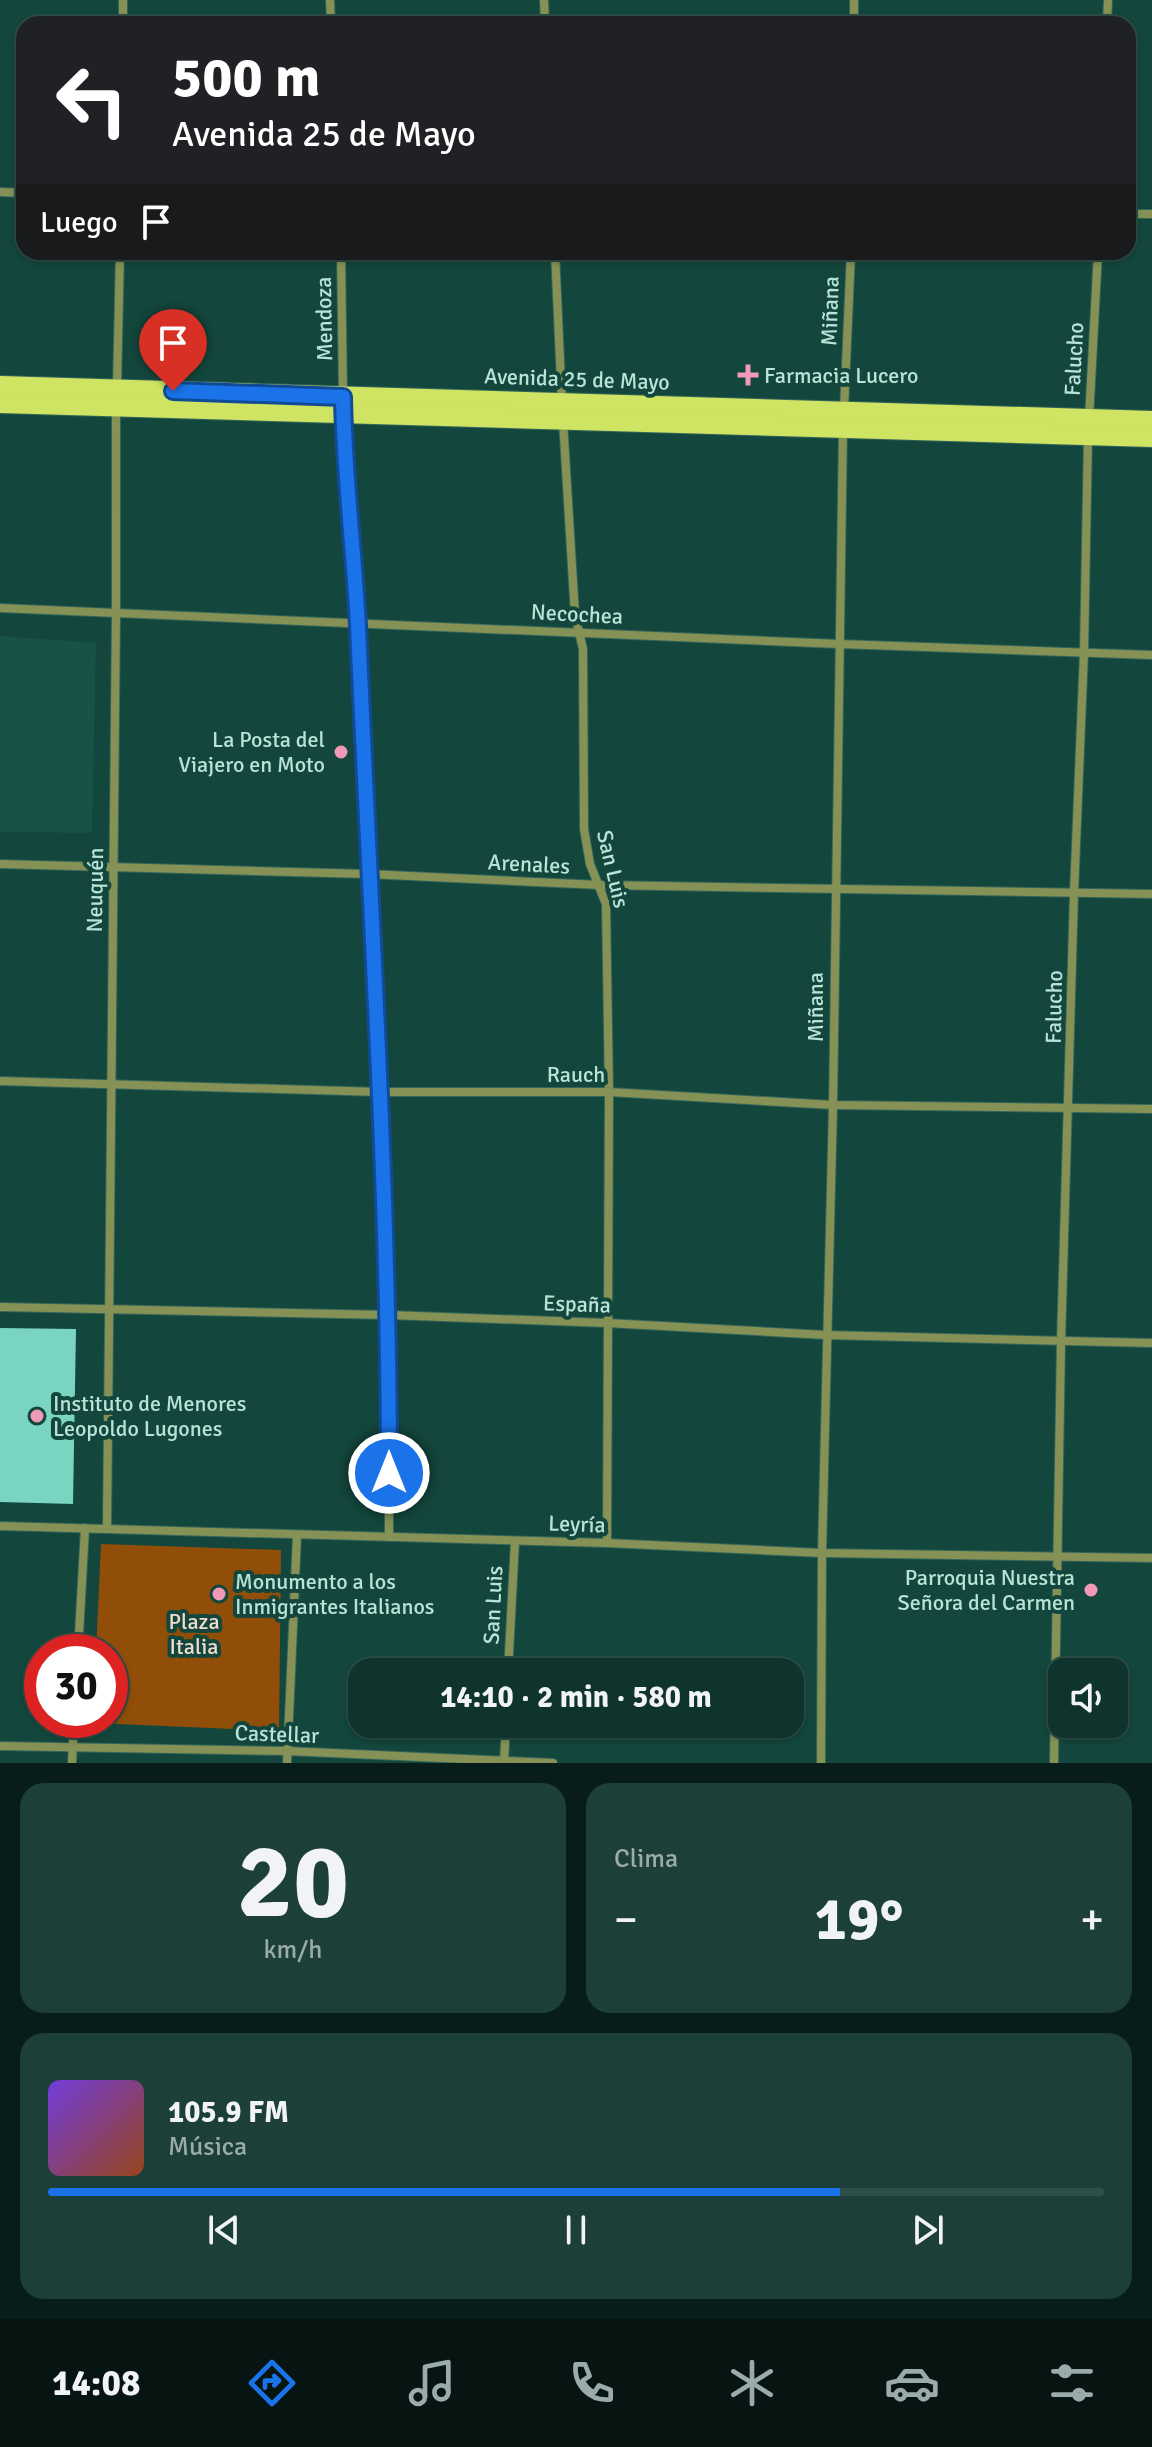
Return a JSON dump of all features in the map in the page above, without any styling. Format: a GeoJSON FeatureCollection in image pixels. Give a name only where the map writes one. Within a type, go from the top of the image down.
{"type":"FeatureCollection","features":[{"type":"Feature","properties":{"kind":"main road","name":"Avenida 25 de Mayo"},"geometry":{"type":"LineString","coordinates":[[0,386],[117,398],[1089,428],[1152,437]]}},
{"type":"Feature","properties":{"kind":"main road","name":"Avenida 25 de Mayo"},"geometry":{"type":"LineString","coordinates":[[0,403],[117,398]]}},
{"type":"Feature","properties":{"kind":"main road","name":"Avenida 25 de Mayo"},"geometry":{"type":"LineString","coordinates":[[1089,428],[1152,421]]}},
{"type":"Feature","properties":{"kind":"street","name":"Neuquén"},"geometry":{"type":"LineString","coordinates":[[107,1529],[120,260]]}},
{"type":"Feature","properties":{"kind":"street","name":"Mendoza"},"geometry":{"type":"LineString","coordinates":[[341,260],[343,405],[357,623],[389,1315],[389,1537]]}},
{"type":"Feature","properties":{"kind":"street","name":"San Luis"},"geometry":{"type":"LineString","coordinates":[[555,260],[575,615],[583,649],[584,829],[590,864],[606,904],[609,1092],[607,1543]]}},
{"type":"Feature","properties":{"kind":"street","name":"Miñana"},"geometry":{"type":"LineString","coordinates":[[821,1763],[834,888],[844,420],[851,260]]}},
{"type":"Feature","properties":{"kind":"street","name":"Falucho"},"geometry":{"type":"LineString","coordinates":[[1054,1763],[1061,1342],[1074,893],[1098,260]]}},
{"type":"Feature","properties":{"kind":"street","name":"Necochea"},"geometry":{"type":"LineString","coordinates":[[0,608],[1152,655]]}},
{"type":"Feature","properties":{"kind":"street","name":"Arenales"},"geometry":{"type":"LineString","coordinates":[[0,864],[368,874],[600,885],[1152,894]]}},
{"type":"Feature","properties":{"kind":"street","name":"Rauch"},"geometry":{"type":"LineString","coordinates":[[0,1081],[380,1092],[609,1092],[833,1105],[1152,1109]]}},
{"type":"Feature","properties":{"kind":"street","name":"España"},"geometry":{"type":"LineString","coordinates":[[0,1307],[389,1315],[826,1335],[1152,1343]]}},
{"type":"Feature","properties":{"kind":"street","name":"Leyría"},"geometry":{"type":"LineString","coordinates":[[0,1526],[607,1543],[822,1553],[1152,1558]]}},
{"type":"Feature","properties":{"kind":"street"},"geometry":{"type":"LineString","coordinates":[[79,1634],[85,1528]]}},
{"type":"Feature","properties":{"kind":"street"},"geometry":{"type":"LineString","coordinates":[[287,1763],[297,1535]]}},
{"type":"Feature","properties":{"kind":"street","name":"San Luis"},"geometry":{"type":"LineString","coordinates":[[509,1658],[515,1541]]}},
{"type":"Feature","properties":{"kind":"street"},"geometry":{"type":"LineString","coordinates":[[72,1763],[73,1738]]}},
{"type":"Feature","properties":{"kind":"street"},"geometry":{"type":"LineString","coordinates":[[504,1762],[505,1738]]}},
{"type":"Feature","properties":{"kind":"street","name":"Castellar"},"geometry":{"type":"LineString","coordinates":[[0,1746],[287,1751],[553,1763]]}},
{"type":"Feature","properties":{"kind":"shaded area"},"geometry":{"type":"Polygon","coordinates":[[[0,636],[96,643],[92,833],[0,832],[0,636]]]}},
{"type":"Feature","properties":{"kind":"green space","name":"Plaza Italia"},"geometry":{"type":"Polygon","coordinates":[[[101,1544],[281,1550],[279,1731],[128,1724],[128,1634],[97,1634],[101,1544]]]}},
{"type":"Feature","properties":{"kind":"building","name":"Instituto de Menores Leopoldo Lugones"},"geometry":{"type":"Polygon","coordinates":[[[0,1328],[76,1329],[73,1504],[0,1502],[0,1328]]]}},
{"type":"Feature","properties":{"kind":"place","name":"Farmacia Lucero"},"geometry":{"type":"Point","coordinates":[748,375]}},
{"type":"Feature","properties":{"kind":"place","name":"La Posta del Viajero en Moto"},"geometry":{"type":"Point","coordinates":[341,752]}},
{"type":"Feature","properties":{"kind":"place","name":"Instituto de Menores Leopoldo Lugones"},"geometry":{"type":"Point","coordinates":[37,1416]}},
{"type":"Feature","properties":{"kind":"place","name":"Parroquia Nuestra Señora del Carmen"},"geometry":{"type":"Point","coordinates":[1091,1590]}},
{"type":"Feature","properties":{"kind":"place","name":"Monumento a los Inmigrantes Italianos"},"geometry":{"type":"Point","coordinates":[219,1594]}},
{"type":"Feature","properties":{"kind":"route"},"geometry":{"type":"LineString","coordinates":[[173,391],[343,397],[380,1092],[389,1315],[389,1473]]}}]}
